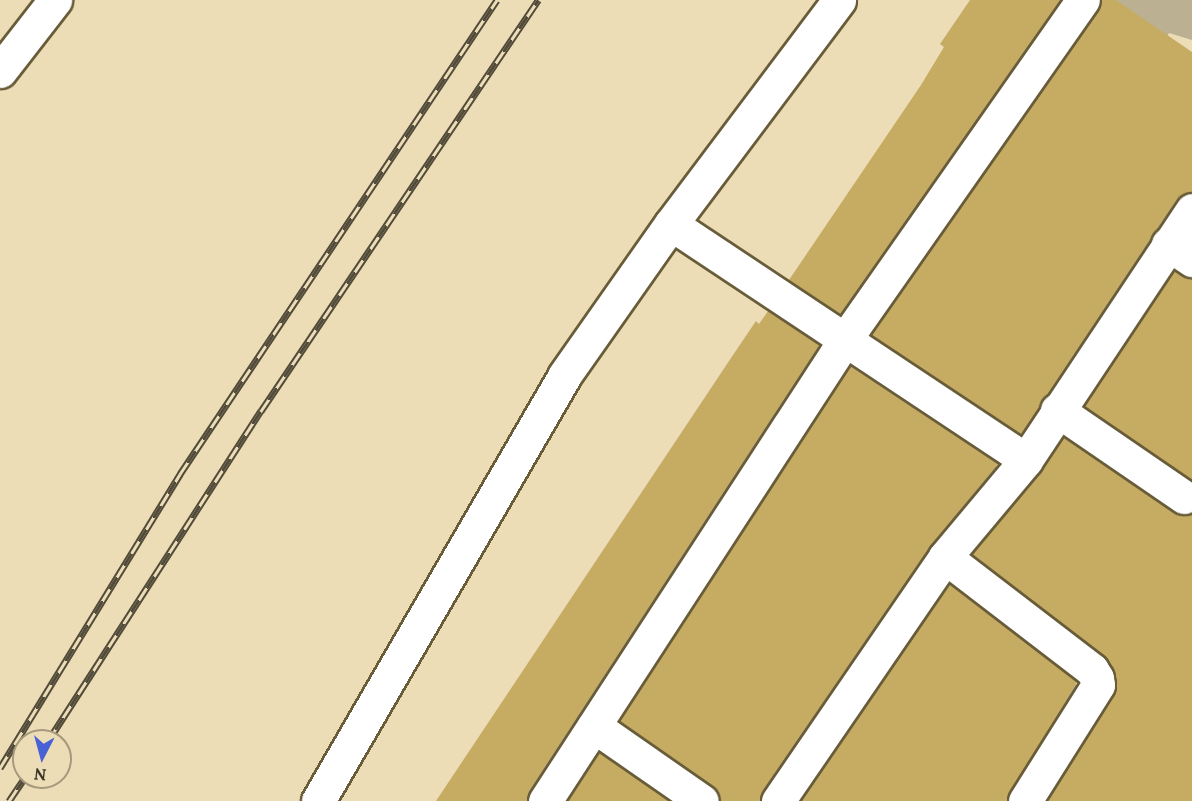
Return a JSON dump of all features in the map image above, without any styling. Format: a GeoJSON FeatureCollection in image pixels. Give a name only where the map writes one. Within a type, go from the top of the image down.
{"type":"FeatureCollection","features":[{"type":"Feature","properties":{"kind":"street"},"geometry":{"type":"LineString","coordinates":[[0,71],[55,0]]}},
{"type":"Feature","properties":{"kind":"street"},"geometry":{"type":"LineString","coordinates":[[318,801],[564,376],[671,224],[839,0]]}},
{"type":"Feature","properties":{"kind":"street"},"geometry":{"type":"LineString","coordinates":[[545,801],[846,338],[1083,0]]}},
{"type":"Feature","properties":{"kind":"street"},"geometry":{"type":"LineString","coordinates":[[778,801],[945,557],[1026,460],[1057,410],[1180,252],[1192,210]]}},
{"type":"Feature","properties":{"kind":"street"},"geometry":{"type":"LineString","coordinates":[[671,224],[846,338],[1026,460]]}},
{"type":"Feature","properties":{"kind":"street"},"geometry":{"type":"LineString","coordinates":[[1057,410],[1184,497]]}},
{"type":"Feature","properties":{"kind":"street"},"geometry":{"type":"LineString","coordinates":[[945,557],[1092,670],[1097,678],[1098,685],[1025,801]]}},
{"type":"Feature","properties":{"kind":"street"},"geometry":{"type":"LineString","coordinates":[[594,726],[702,801]]}},
{"type":"Feature","properties":{"kind":"building"},"geometry":{"type":"Polygon","coordinates":[[[970,0],[1060,0],[840,314],[789,280],[921,85],[944,47],[940,44],[970,0]]]}},
{"type":"Feature","properties":{"kind":"building"},"geometry":{"type":"Polygon","coordinates":[[[1101,0],[1116,0],[1192,52],[1192,191],[1176,200],[1021,434],[871,335],[1098,11],[1101,0]]]}},
{"type":"Feature","properties":{"kind":"building"},"geometry":{"type":"Polygon","coordinates":[[[1174,271],[1192,279],[1192,480],[1084,406],[1174,271]]]}},
{"type":"Feature","properties":{"kind":"building"},"geometry":{"type":"Polygon","coordinates":[[[768,311],[819,345],[529,791],[526,801],[436,801],[756,321],[759,324],[768,311]]]}},
{"type":"Feature","properties":{"kind":"building"},"geometry":{"type":"Polygon","coordinates":[[[850,366],[998,464],[930,546],[763,790],[759,801],[720,801],[713,786],[619,721],[850,366]]]}},
{"type":"Feature","properties":{"kind":"building"},"geometry":{"type":"Polygon","coordinates":[[[1064,437],[1173,512],[1192,514],[1192,801],[1047,801],[1114,695],[1115,675],[1103,655],[972,554],[1040,472],[1064,437]]]}},
{"type":"Feature","properties":{"kind":"building"},"geometry":{"type":"Polygon","coordinates":[[[949,584],[1077,682],[1006,801],[801,801],[949,584]]]}},
{"type":"Feature","properties":{"kind":"building"},"geometry":{"type":"Polygon","coordinates":[[[599,752],[669,801],[567,801],[599,752]]]}},
{"type":"Feature","properties":{"kind":"railway"},"geometry":{"type":"LineString","coordinates":[[0,768],[180,474],[497,0]]}},
{"type":"Feature","properties":{"kind":"railway"},"geometry":{"type":"LineString","coordinates":[[56,729],[261,411],[538,0]]}},
{"type":"Feature","properties":{"kind":"railway"},"geometry":{"type":"LineString","coordinates":[[9,801],[17,789]]}}]}
